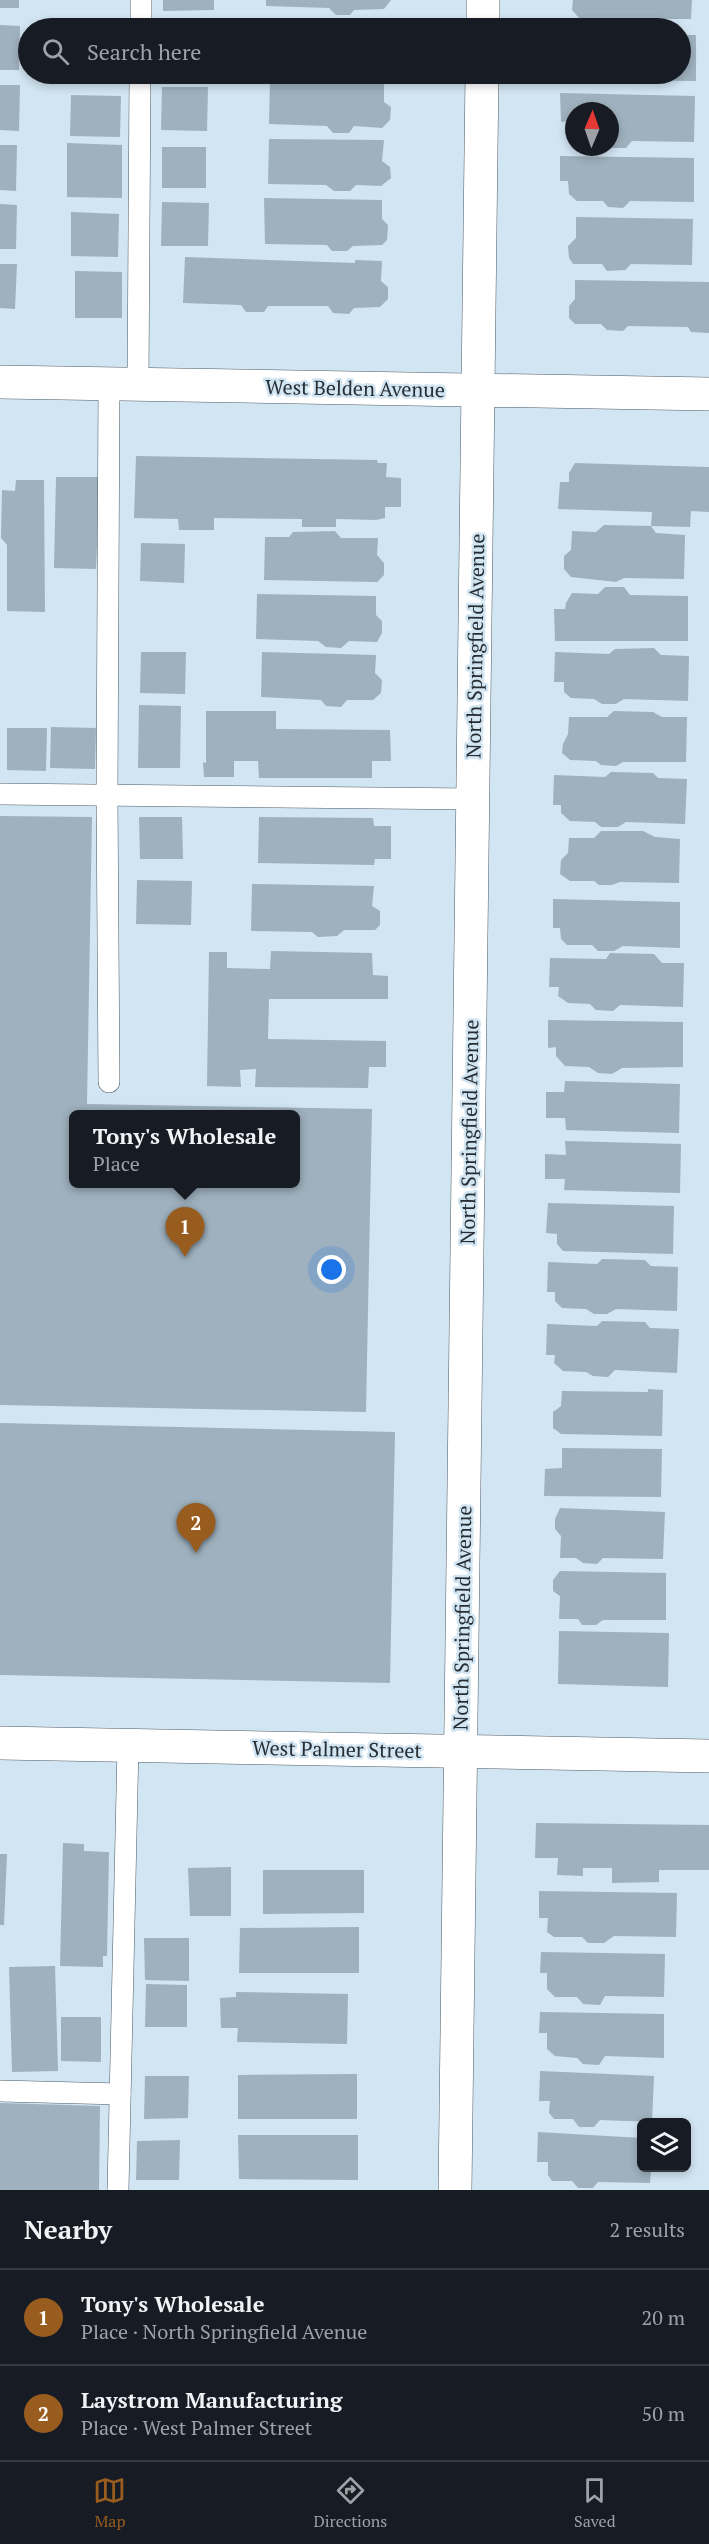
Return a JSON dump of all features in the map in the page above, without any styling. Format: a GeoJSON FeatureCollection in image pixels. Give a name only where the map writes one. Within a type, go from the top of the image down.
{"type":"FeatureCollection","features":[{"type":"Feature","properties":{"kind":"street"},"geometry":{"type":"LineString","coordinates":[[483,0],[483,18]]}},
{"type":"Feature","properties":{"kind":"street","name":"North Springfield Avenue"},"geometry":{"type":"LineString","coordinates":[[455,2190],[482,84]]}},
{"type":"Feature","properties":{"kind":"street","name":"West Belden Avenue"},"geometry":{"type":"LineString","coordinates":[[0,382],[709,394]]}},
{"type":"Feature","properties":{"kind":"street","name":"West Palmer Street"},"geometry":{"type":"LineString","coordinates":[[0,1743],[709,1756]]}},
{"type":"Feature","properties":{"kind":"lane"},"geometry":{"type":"LineString","coordinates":[[141,0],[141,18]]}},
{"type":"Feature","properties":{"kind":"lane"},"geometry":{"type":"LineString","coordinates":[[109,1082],[106,796],[123,384],[139,84]]}},
{"type":"Feature","properties":{"kind":"lane"},"geometry":{"type":"LineString","coordinates":[[0,794],[473,799]]}},
{"type":"Feature","properties":{"kind":"lane"},"geometry":{"type":"LineString","coordinates":[[118,2190],[128,1746]]}},
{"type":"Feature","properties":{"kind":"lane"},"geometry":{"type":"LineString","coordinates":[[0,2091],[120,2094]]}},
{"type":"Feature","properties":{"kind":"building"},"geometry":{"type":"Polygon","coordinates":[[[0,0],[19,0],[19,8],[0,8],[0,0]]]}},
{"type":"Feature","properties":{"kind":"building"},"geometry":{"type":"Polygon","coordinates":[[[163,0],[214,0],[214,10],[163,11],[163,0]]]}},
{"type":"Feature","properties":{"kind":"building"},"geometry":{"type":"Polygon","coordinates":[[[266,0],[391,0],[384,9],[354,10],[350,15],[336,15],[329,8],[266,6],[266,0]]]}},
{"type":"Feature","properties":{"kind":"building"},"geometry":{"type":"Polygon","coordinates":[[[573,0],[692,0],[691,19],[579,18],[572,10],[573,0]]]}},
{"type":"Feature","properties":{"kind":"building"},"geometry":{"type":"Polygon","coordinates":[[[0,25],[18,26],[18,70],[0,70],[0,25]]]}},
{"type":"Feature","properties":{"kind":"building"},"geometry":{"type":"Polygon","coordinates":[[[691,35],[696,35],[696,81],[691,81],[691,35]]]}},
{"type":"Feature","properties":{"kind":"building"},"geometry":{"type":"Polygon","coordinates":[[[270,84],[384,84],[384,102],[391,107],[390,120],[382,128],[354,126],[349,133],[333,133],[327,126],[269,124],[270,84]]]}},
{"type":"Feature","properties":{"kind":"building"},"geometry":{"type":"Polygon","coordinates":[[[0,85],[20,85],[19,131],[0,130],[0,85]]]}},
{"type":"Feature","properties":{"kind":"building"},"geometry":{"type":"Polygon","coordinates":[[[162,87],[208,87],[207,131],[161,130],[162,87]]]}},
{"type":"Feature","properties":{"kind":"building"},"geometry":{"type":"Polygon","coordinates":[[[560,93],[695,96],[694,142],[632,141],[626,148],[619,148],[619,102],[565,102],[565,122],[561,122],[560,93]]]}},
{"type":"Feature","properties":{"kind":"building"},"geometry":{"type":"Polygon","coordinates":[[[71,95],[121,96],[120,137],[70,136],[71,95]]]}},
{"type":"Feature","properties":{"kind":"building"},"geometry":{"type":"Polygon","coordinates":[[[269,139],[384,140],[382,161],[390,167],[391,178],[381,186],[356,185],[350,191],[334,191],[326,185],[268,184],[269,139]]]}},
{"type":"Feature","properties":{"kind":"building"},"geometry":{"type":"Polygon","coordinates":[[[67,143],[122,145],[122,198],[67,197],[67,143]]]}},
{"type":"Feature","properties":{"kind":"building"},"geometry":{"type":"Polygon","coordinates":[[[0,145],[17,145],[16,191],[0,190],[0,145]]]}},
{"type":"Feature","properties":{"kind":"building"},"geometry":{"type":"Polygon","coordinates":[[[162,147],[206,147],[206,188],[162,188],[162,147]]]}},
{"type":"Feature","properties":{"kind":"building"},"geometry":{"type":"Polygon","coordinates":[[[560,156],[694,158],[694,202],[630,201],[623,208],[608,207],[603,201],[577,201],[569,194],[568,181],[560,181],[560,156]]]}},
{"type":"Feature","properties":{"kind":"building"},"geometry":{"type":"Polygon","coordinates":[[[264,198],[382,200],[382,219],[388,225],[387,240],[382,245],[353,246],[347,251],[332,251],[327,245],[265,244],[264,198]]]}},
{"type":"Feature","properties":{"kind":"building"},"geometry":{"type":"Polygon","coordinates":[[[162,202],[209,203],[208,246],[161,246],[162,202]]]}},
{"type":"Feature","properties":{"kind":"building"},"geometry":{"type":"Polygon","coordinates":[[[0,204],[17,205],[16,249],[0,249],[0,204]]]}},
{"type":"Feature","properties":{"kind":"building"},"geometry":{"type":"Polygon","coordinates":[[[71,212],[119,214],[118,257],[71,256],[71,212]]]}},
{"type":"Feature","properties":{"kind":"building"},"geometry":{"type":"Polygon","coordinates":[[[576,217],[693,219],[692,265],[631,264],[625,270],[607,271],[602,264],[573,264],[569,258],[568,246],[576,238],[576,217]]]}},
{"type":"Feature","properties":{"kind":"building"},"geometry":{"type":"Polygon","coordinates":[[[185,257],[355,263],[355,260],[382,261],[381,281],[388,287],[388,299],[380,307],[354,308],[349,314],[333,313],[328,306],[268,306],[264,312],[246,312],[241,305],[183,303],[185,257]]]}},
{"type":"Feature","properties":{"kind":"building"},"geometry":{"type":"Polygon","coordinates":[[[0,264],[17,264],[15,309],[0,308],[0,264]]]}},
{"type":"Feature","properties":{"kind":"building"},"geometry":{"type":"Polygon","coordinates":[[[75,271],[122,272],[122,318],[75,318],[75,271]]]}},
{"type":"Feature","properties":{"kind":"building"},"geometry":{"type":"Polygon","coordinates":[[[575,280],[709,282],[709,333],[691,332],[688,327],[628,326],[623,331],[607,330],[601,324],[575,324],[569,318],[569,306],[575,299],[575,280]]]}},
{"type":"Feature","properties":{"kind":"building"},"geometry":{"type":"Polygon","coordinates":[[[136,456],[377,460],[378,463],[387,463],[386,477],[401,478],[401,507],[385,507],[385,518],[376,520],[336,519],[336,527],[302,527],[302,519],[214,518],[214,530],[179,530],[178,519],[134,518],[136,456]]]}},
{"type":"Feature","properties":{"kind":"building"},"geometry":{"type":"Polygon","coordinates":[[[575,463],[709,467],[709,512],[691,511],[690,527],[651,526],[652,512],[558,509],[560,482],[569,482],[569,473],[575,463]]]}},
{"type":"Feature","properties":{"kind":"building"},"geometry":{"type":"Polygon","coordinates":[[[56,477],[100,477],[96,569],[54,568],[56,477]]]}},
{"type":"Feature","properties":{"kind":"building"},"geometry":{"type":"Polygon","coordinates":[[[16,480],[44,480],[45,612],[7,611],[7,545],[1,538],[2,490],[15,491],[16,480]]]}},
{"type":"Feature","properties":{"kind":"building"},"geometry":{"type":"Polygon","coordinates":[[[604,525],[651,526],[656,533],[685,535],[684,579],[624,578],[616,582],[571,577],[564,569],[564,556],[571,550],[572,531],[596,532],[604,525]]]}},
{"type":"Feature","properties":{"kind":"building"},"geometry":{"type":"Polygon","coordinates":[[[335,531],[341,538],[378,538],[377,555],[384,563],[384,575],[377,582],[264,580],[265,537],[289,537],[293,532],[335,531]]]}},
{"type":"Feature","properties":{"kind":"building"},"geometry":{"type":"Polygon","coordinates":[[[141,543],[185,544],[184,583],[140,581],[141,543]]]}},
{"type":"Feature","properties":{"kind":"building"},"geometry":{"type":"Polygon","coordinates":[[[605,587],[624,587],[630,595],[688,596],[688,641],[555,641],[554,609],[565,609],[572,593],[598,594],[605,587]]]}},
{"type":"Feature","properties":{"kind":"building"},"geometry":{"type":"Polygon","coordinates":[[[257,594],[376,596],[376,615],[382,621],[382,633],[377,642],[349,641],[341,648],[326,647],[318,641],[256,639],[257,594]]]}},
{"type":"Feature","properties":{"kind":"building"},"geometry":{"type":"Polygon","coordinates":[[[654,648],[661,655],[689,656],[688,701],[624,699],[616,704],[602,704],[594,699],[571,698],[564,692],[564,682],[554,682],[555,652],[609,654],[615,649],[654,648]]]}},
{"type":"Feature","properties":{"kind":"building"},"geometry":{"type":"Polygon","coordinates":[[[141,652],[186,652],[185,694],[140,693],[141,652]]]}},
{"type":"Feature","properties":{"kind":"building"},"geometry":{"type":"Polygon","coordinates":[[[262,652],[376,655],[375,673],[382,680],[381,693],[373,700],[347,700],[341,707],[326,706],[321,700],[261,697],[262,652]]]}},
{"type":"Feature","properties":{"kind":"building"},"geometry":{"type":"Polygon","coordinates":[[[139,705],[181,706],[180,768],[138,768],[139,705]]]}},
{"type":"Feature","properties":{"kind":"building"},"geometry":{"type":"Polygon","coordinates":[[[206,711],[276,711],[276,729],[390,730],[391,761],[372,761],[372,778],[259,778],[258,761],[234,761],[234,777],[204,777],[206,711]]]}},
{"type":"Feature","properties":{"kind":"building"},"geometry":{"type":"Polygon","coordinates":[[[614,711],[653,712],[662,717],[687,717],[686,762],[623,762],[616,766],[601,765],[596,761],[570,760],[562,753],[568,734],[569,717],[607,717],[614,711]]]}},
{"type":"Feature","properties":{"kind":"building"},"geometry":{"type":"Polygon","coordinates":[[[51,727],[96,728],[95,769],[50,768],[51,727]]]}},
{"type":"Feature","properties":{"kind":"building"},"geometry":{"type":"Polygon","coordinates":[[[7,728],[47,728],[46,771],[7,770],[7,728]]]}},
{"type":"Feature","properties":{"kind":"building"},"geometry":{"type":"Polygon","coordinates":[[[611,772],[653,773],[658,778],[687,779],[685,824],[626,822],[618,827],[601,827],[595,822],[570,821],[561,813],[561,805],[553,805],[554,775],[605,777],[611,772]]]}},
{"type":"Feature","properties":{"kind":"building"},"geometry":{"type":"Polygon","coordinates":[[[0,816],[92,817],[87,1104],[372,1109],[366,1412],[0,1405],[0,816]]]}},
{"type":"Feature","properties":{"kind":"building"},"geometry":{"type":"Polygon","coordinates":[[[139,817],[182,817],[183,859],[140,859],[139,817]]]}},
{"type":"Feature","properties":{"kind":"building"},"geometry":{"type":"Polygon","coordinates":[[[259,817],[373,818],[374,826],[391,826],[391,859],[375,859],[374,865],[258,863],[259,817]]]}},
{"type":"Feature","properties":{"kind":"building"},"geometry":{"type":"Polygon","coordinates":[[[601,831],[643,831],[655,837],[680,839],[679,883],[620,882],[612,885],[599,885],[594,881],[570,881],[560,874],[561,860],[568,853],[569,838],[594,838],[601,831]]]}},
{"type":"Feature","properties":{"kind":"building"},"geometry":{"type":"Polygon","coordinates":[[[137,880],[192,881],[191,925],[136,924],[137,880]]]}},
{"type":"Feature","properties":{"kind":"building"},"geometry":{"type":"Polygon","coordinates":[[[252,884],[374,886],[372,906],[380,911],[380,925],[375,930],[344,930],[337,936],[318,937],[312,932],[251,931],[252,884]]]}},
{"type":"Feature","properties":{"kind":"building"},"geometry":{"type":"Polygon","coordinates":[[[553,899],[680,902],[680,948],[623,946],[614,951],[598,951],[592,945],[567,945],[561,939],[560,928],[553,928],[553,899]]]}},
{"type":"Feature","properties":{"kind":"building"},"geometry":{"type":"Polygon","coordinates":[[[271,951],[372,953],[373,975],[388,976],[388,999],[269,999],[268,1039],[386,1041],[386,1067],[369,1067],[368,1088],[255,1087],[256,1069],[240,1070],[241,1087],[207,1086],[209,952],[227,952],[227,968],[270,969],[271,951]]]}},
{"type":"Feature","properties":{"kind":"building"},"geometry":{"type":"Polygon","coordinates":[[[610,953],[654,954],[662,963],[684,963],[683,1007],[620,1005],[613,1011],[596,1010],[590,1004],[568,1003],[558,996],[559,987],[549,987],[550,958],[606,959],[610,953]]]}},
{"type":"Feature","properties":{"kind":"building"},"geometry":{"type":"Polygon","coordinates":[[[548,1020],[683,1022],[683,1067],[622,1068],[612,1074],[598,1073],[589,1067],[565,1066],[556,1056],[556,1047],[548,1048],[548,1020]]]}},
{"type":"Feature","properties":{"kind":"building"},"geometry":{"type":"Polygon","coordinates":[[[565,1081],[680,1084],[679,1133],[566,1130],[565,1118],[546,1118],[546,1092],[564,1092],[565,1081]]]}},
{"type":"Feature","properties":{"kind":"building"},"geometry":{"type":"Polygon","coordinates":[[[565,1141],[681,1144],[680,1193],[564,1190],[565,1179],[545,1179],[545,1154],[566,1155],[565,1141]]]}},
{"type":"Feature","properties":{"kind":"building"},"geometry":{"type":"Polygon","coordinates":[[[548,1203],[674,1206],[673,1254],[563,1251],[557,1244],[557,1234],[546,1233],[548,1203]]]}},
{"type":"Feature","properties":{"kind":"building"},"geometry":{"type":"Polygon","coordinates":[[[602,1259],[645,1260],[651,1266],[678,1267],[677,1311],[616,1309],[607,1314],[594,1314],[586,1309],[562,1308],[555,1301],[555,1292],[547,1292],[548,1262],[597,1264],[602,1259]]]}},
{"type":"Feature","properties":{"kind":"building"},"geometry":{"type":"Polygon","coordinates":[[[602,1321],[645,1322],[650,1328],[679,1329],[677,1373],[615,1370],[608,1377],[593,1376],[586,1372],[563,1371],[554,1363],[555,1355],[546,1355],[547,1324],[597,1326],[602,1321]]]}},
{"type":"Feature","properties":{"kind":"building"},"geometry":{"type":"Polygon","coordinates":[[[648,1389],[663,1390],[662,1436],[561,1434],[553,1428],[553,1412],[561,1406],[562,1391],[648,1392],[648,1389]]]}},
{"type":"Feature","properties":{"kind":"building"},"geometry":{"type":"Polygon","coordinates":[[[0,1423],[395,1432],[390,1683],[0,1675],[0,1423]]]}},
{"type":"Feature","properties":{"kind":"building"},"geometry":{"type":"Polygon","coordinates":[[[562,1448],[662,1449],[661,1497],[544,1496],[545,1469],[562,1468],[562,1448]]]}},
{"type":"Feature","properties":{"kind":"building"},"geometry":{"type":"Polygon","coordinates":[[[560,1508],[665,1512],[663,1559],[603,1558],[597,1564],[583,1563],[576,1558],[560,1558],[561,1536],[555,1529],[555,1519],[560,1508]]]}},
{"type":"Feature","properties":{"kind":"building"},"geometry":{"type":"Polygon","coordinates":[[[560,1571],[666,1573],[666,1620],[603,1620],[596,1625],[582,1625],[578,1619],[559,1619],[560,1596],[553,1591],[553,1580],[560,1571]]]}},
{"type":"Feature","properties":{"kind":"building"},"geometry":{"type":"Polygon","coordinates":[[[559,1631],[669,1633],[668,1687],[558,1684],[559,1631]]]}},
{"type":"Feature","properties":{"kind":"building"},"geometry":{"type":"Polygon","coordinates":[[[536,1823],[709,1825],[709,1870],[659,1870],[659,1882],[612,1883],[612,1868],[583,1868],[583,1876],[557,1875],[558,1858],[535,1858],[536,1823]]]}},
{"type":"Feature","properties":{"kind":"building"},"geometry":{"type":"Polygon","coordinates":[[[63,1843],[84,1844],[84,1851],[109,1852],[107,1956],[103,1956],[103,1967],[60,1966],[63,1843]]]}},
{"type":"Feature","properties":{"kind":"building"},"geometry":{"type":"Polygon","coordinates":[[[0,1854],[7,1854],[4,1925],[0,1925],[0,1854]]]}},
{"type":"Feature","properties":{"kind":"building"},"geometry":{"type":"Polygon","coordinates":[[[231,1867],[231,1916],[190,1916],[188,1868],[231,1867]]]}},
{"type":"Feature","properties":{"kind":"building"},"geometry":{"type":"Polygon","coordinates":[[[263,1870],[364,1870],[364,1913],[263,1914],[263,1870]]]}},
{"type":"Feature","properties":{"kind":"building"},"geometry":{"type":"Polygon","coordinates":[[[539,1891],[677,1893],[676,1937],[614,1936],[604,1943],[588,1943],[582,1937],[554,1937],[547,1932],[548,1918],[539,1918],[539,1891]]]}},
{"type":"Feature","properties":{"kind":"building"},"geometry":{"type":"Polygon","coordinates":[[[359,1927],[359,1973],[239,1973],[240,1928],[359,1927]]]}},
{"type":"Feature","properties":{"kind":"building"},"geometry":{"type":"Polygon","coordinates":[[[144,1938],[189,1938],[189,1981],[145,1980],[144,1938]]]}},
{"type":"Feature","properties":{"kind":"building"},"geometry":{"type":"Polygon","coordinates":[[[541,1952],[665,1954],[664,1997],[605,1996],[600,2005],[583,2004],[577,1997],[555,1997],[547,1989],[547,1973],[540,1973],[541,1952]]]}},
{"type":"Feature","properties":{"kind":"building"},"geometry":{"type":"Polygon","coordinates":[[[55,1966],[58,2071],[12,2072],[9,1967],[55,1966]]]}},
{"type":"Feature","properties":{"kind":"building"},"geometry":{"type":"Polygon","coordinates":[[[146,1984],[187,1985],[187,2027],[145,2027],[146,1984]]]}},
{"type":"Feature","properties":{"kind":"building"},"geometry":{"type":"Polygon","coordinates":[[[236,1992],[348,1994],[347,2044],[237,2042],[238,2028],[221,2028],[220,1998],[236,1997],[236,1992]]]}},
{"type":"Feature","properties":{"kind":"building"},"geometry":{"type":"Polygon","coordinates":[[[540,2012],[664,2014],[664,2058],[605,2056],[599,2065],[583,2064],[577,2058],[555,2056],[547,2049],[547,2033],[539,2033],[540,2012]]]}},
{"type":"Feature","properties":{"kind":"building"},"geometry":{"type":"Polygon","coordinates":[[[61,2017],[101,2017],[101,2062],[61,2061],[61,2017]]]}},
{"type":"Feature","properties":{"kind":"building"},"geometry":{"type":"Polygon","coordinates":[[[540,2071],[654,2076],[652,2118],[637,2118],[637,2121],[600,2120],[594,2127],[579,2127],[573,2119],[554,2119],[549,2113],[550,2101],[539,2101],[540,2071]]]}},
{"type":"Feature","properties":{"kind":"building"},"geometry":{"type":"Polygon","coordinates":[[[357,2074],[357,2119],[238,2119],[238,2075],[357,2074]]]}},
{"type":"Feature","properties":{"kind":"building"},"geometry":{"type":"Polygon","coordinates":[[[145,2076],[189,2076],[188,2118],[144,2119],[145,2076]]]}},
{"type":"Feature","properties":{"kind":"building"},"geometry":{"type":"Polygon","coordinates":[[[0,2103],[100,2106],[99,2190],[0,2190],[0,2103]]]}},
{"type":"Feature","properties":{"kind":"building"},"geometry":{"type":"Polygon","coordinates":[[[538,2132],[637,2138],[637,2172],[651,2172],[650,2183],[598,2182],[593,2188],[578,2188],[572,2181],[552,2181],[548,2175],[548,2162],[537,2162],[538,2132]]]}},
{"type":"Feature","properties":{"kind":"building"},"geometry":{"type":"Polygon","coordinates":[[[238,2135],[358,2135],[358,2180],[239,2179],[238,2135]]]}},
{"type":"Feature","properties":{"kind":"building"},"geometry":{"type":"Polygon","coordinates":[[[180,2140],[179,2180],[136,2180],[137,2141],[180,2140]]]}},
{"type":"Feature","properties":{"kind":"place","name":"Tony's Wholesale"},"geometry":{"type":"Point","coordinates":[185,1257]}},
{"type":"Feature","properties":{"kind":"place","name":"Laystrom Manufacturing"},"geometry":{"type":"Point","coordinates":[196,1553]}}]}
